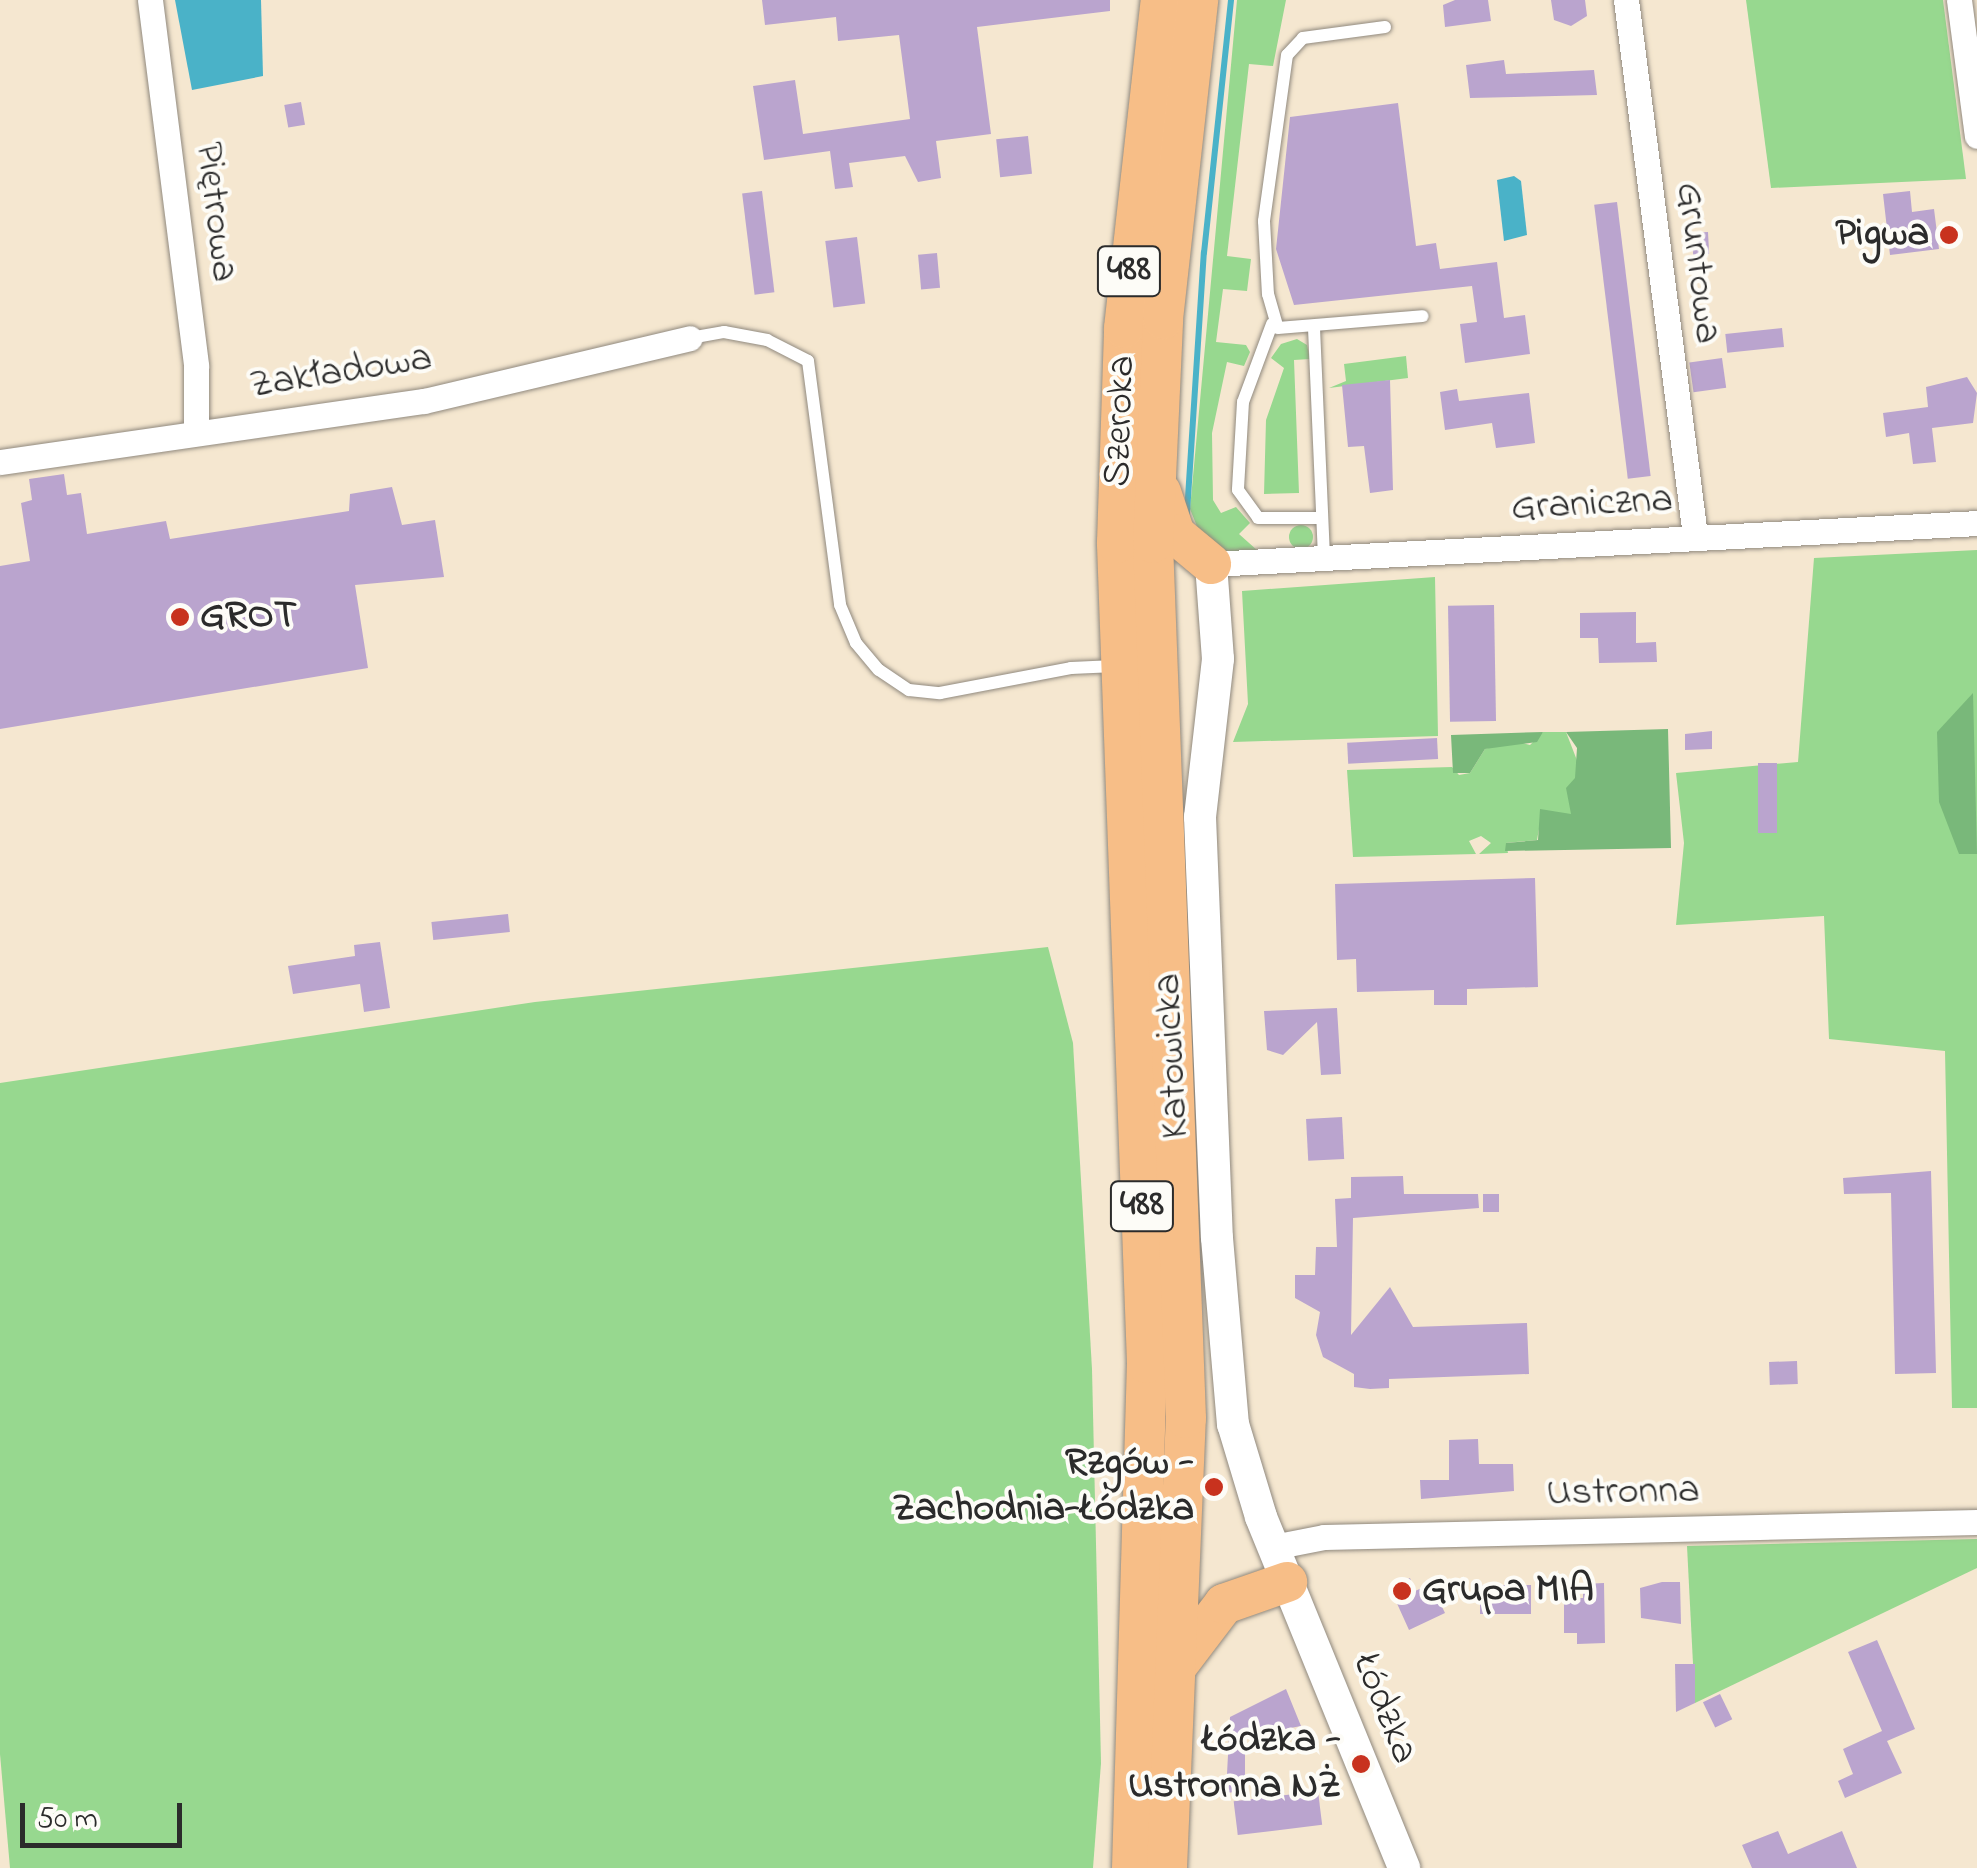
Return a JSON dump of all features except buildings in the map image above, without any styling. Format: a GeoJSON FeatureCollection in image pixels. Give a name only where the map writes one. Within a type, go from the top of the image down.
{"type":"FeatureCollection","features":[{"type":"Feature","properties":{"kind":"main road","name":"Szeroka"},"geometry":{"type":"LineString","coordinates":[[1135,543],[1124,328],[1162,0]]}},
{"type":"Feature","properties":{"kind":"main road","name":"Szeroka"},"geometry":{"type":"LineString","coordinates":[[1135,543],[1156,471],[1167,267],[1198,0]]}},
{"type":"Feature","properties":{"kind":"main road"},"geometry":{"type":"LineString","coordinates":[[1156,471],[1175,534],[1210,564]]}},
{"type":"Feature","properties":{"kind":"main road","name":"Katowicka"},"geometry":{"type":"LineString","coordinates":[[1132,1868],[1148,1363],[1118,666],[1135,543]]}},
{"type":"Feature","properties":{"kind":"main road","name":"Katowicka"},"geometry":{"type":"LineString","coordinates":[[1135,543],[1186,1418],[1168,1868]]}},
{"type":"Feature","properties":{"kind":"main road"},"geometry":{"type":"LineString","coordinates":[[1177,1666],[1224,1604],[1280,1564]]}},
{"type":"Feature","properties":{"kind":"street","name":"Piętrowa"},"geometry":{"type":"LineString","coordinates":[[150,0],[196,366],[196,433]]}},
{"type":"Feature","properties":{"kind":"street","name":"Gruntowa"},"geometry":{"type":"LineString","coordinates":[[1626,0],[1695,536]]}},
{"type":"Feature","properties":{"kind":"street"},"geometry":{"type":"LineString","coordinates":[[1959,0],[1977,136]]}},
{"type":"Feature","properties":{"kind":"street","name":"Zakładowa"},"geometry":{"type":"LineString","coordinates":[[0,462],[424,401],[690,338]]}},
{"type":"Feature","properties":{"kind":"street","name":"Graniczna"},"geometry":{"type":"LineString","coordinates":[[1210,564],[1977,523]]}},
{"type":"Feature","properties":{"kind":"street","name":"Łódzka"},"geometry":{"type":"LineString","coordinates":[[1210,564],[1218,658],[1200,817],[1217,1238],[1233,1424],[1280,1564],[1404,1868]]}},
{"type":"Feature","properties":{"kind":"street","name":"Ustronna"},"geometry":{"type":"LineString","coordinates":[[1280,1564],[1324,1537],[1977,1522]]}},
{"type":"Feature","properties":{"kind":"lane"},"geometry":{"type":"LineString","coordinates":[[1322,518],[1258,518],[1238,490],[1243,402],[1272,324],[1264,221],[1287,55],[1303,38],[1385,27]]}},
{"type":"Feature","properties":{"kind":"lane"},"geometry":{"type":"LineString","coordinates":[[1272,324],[1314,328],[1423,316]]}},
{"type":"Feature","properties":{"kind":"lane"},"geometry":{"type":"LineString","coordinates":[[1314,328],[1324,557]]}},
{"type":"Feature","properties":{"kind":"lane"},"geometry":{"type":"LineString","coordinates":[[690,338],[724,332],[768,340],[808,361],[840,605],[856,643],[878,670],[909,690],[940,694],[1071,668],[1118,666]]}},
{"type":"Feature","properties":{"kind":"green space"},"geometry":{"type":"Polygon","coordinates":[[[1237,0],[1286,0],[1273,66],[1249,64],[1227,256],[1251,259],[1247,291],[1223,289],[1216,342],[1246,345],[1250,352],[1244,366],[1227,362],[1212,433],[1213,500],[1221,513],[1236,507],[1250,523],[1239,534],[1258,551],[1232,552],[1206,549],[1190,509],[1237,0]]]}},
{"type":"Feature","properties":{"kind":"green space"},"geometry":{"type":"Polygon","coordinates":[[[1746,0],[1943,0],[1966,179],[1771,188],[1746,0]]]}},
{"type":"Feature","properties":{"kind":"green space"},"geometry":{"type":"Polygon","coordinates":[[[1297,339],[1307,345],[1310,359],[1294,360],[1299,493],[1264,494],[1266,420],[1284,368],[1271,358],[1281,344],[1297,339]]]}},
{"type":"Feature","properties":{"kind":"green space"},"geometry":{"type":"Polygon","coordinates":[[[1406,356],[1408,378],[1329,388],[1346,381],[1344,364],[1406,356]]]}},
{"type":"Feature","properties":{"kind":"green space"},"geometry":{"type":"Polygon","coordinates":[[[1301,525],[1313,537],[1301,549],[1289,537],[1301,525]]]}},
{"type":"Feature","properties":{"kind":"green space"},"geometry":{"type":"Polygon","coordinates":[[[1977,550],[1977,1408],[1952,1408],[1945,1051],[1829,1039],[1824,916],[1676,925],[1684,843],[1676,773],[1798,762],[1814,558],[1977,550]]]}},
{"type":"Feature","properties":{"kind":"green space"},"geometry":{"type":"Polygon","coordinates":[[[1435,577],[1438,736],[1233,742],[1248,704],[1242,591],[1435,577]]]}},
{"type":"Feature","properties":{"kind":"green space"},"geometry":{"type":"Polygon","coordinates":[[[1973,693],[1977,854],[1959,854],[1939,802],[1937,732],[1973,693]]]}},
{"type":"Feature","properties":{"kind":"green space"},"geometry":{"type":"Polygon","coordinates":[[[1668,729],[1671,848],[1505,851],[1506,843],[1538,840],[1540,809],[1571,814],[1566,788],[1575,778],[1577,748],[1566,732],[1668,729]]]}},
{"type":"Feature","properties":{"kind":"green space"},"geometry":{"type":"Polygon","coordinates":[[[1543,732],[1566,732],[1578,763],[1571,814],[1539,829],[1537,840],[1506,843],[1508,853],[1479,854],[1491,843],[1481,836],[1469,841],[1476,854],[1353,857],[1347,770],[1452,767],[1459,775],[1470,773],[1485,749],[1514,741],[1530,745],[1543,732]]]}},
{"type":"Feature","properties":{"kind":"green space"},"geometry":{"type":"Polygon","coordinates":[[[1543,732],[1537,742],[1485,749],[1470,773],[1453,773],[1451,735],[1543,732]]]}},
{"type":"Feature","properties":{"kind":"green space"},"geometry":{"type":"Polygon","coordinates":[[[1048,947],[1073,1043],[1092,1369],[1101,1763],[1093,1868],[10,1868],[0,1754],[0,1083],[535,1002],[1048,947]]]}},
{"type":"Feature","properties":{"kind":"green space"},"geometry":{"type":"Polygon","coordinates":[[[1977,1539],[1977,1568],[1695,1703],[1687,1546],[1977,1539]]]}},
{"type":"Feature","properties":{"kind":"water"},"geometry":{"type":"Polygon","coordinates":[[[175,0],[261,0],[263,76],[192,90],[175,0]]]}},
{"type":"Feature","properties":{"kind":"water"},"geometry":{"type":"Polygon","coordinates":[[[1514,176],[1521,181],[1527,235],[1504,241],[1497,180],[1514,176]]]}},
{"type":"Feature","properties":{"kind":"waterway"},"geometry":{"type":"LineString","coordinates":[[1187,513],[1204,253],[1231,0]]}},
{"type":"Feature","properties":{"kind":"place","name":"Pigwa"},"geometry":{"type":"Point","coordinates":[1949,235]}},
{"type":"Feature","properties":{"kind":"place","name":"GROT"},"geometry":{"type":"Point","coordinates":[180,617]}},
{"type":"Feature","properties":{"kind":"place","name":"Rzgów - Zachodnia-Łódzka"},"geometry":{"type":"Point","coordinates":[1214,1487]}},
{"type":"Feature","properties":{"kind":"place","name":"Grupa MIA"},"geometry":{"type":"Point","coordinates":[1402,1591]}},
{"type":"Feature","properties":{"kind":"place","name":"Łódzka - Ustronna NŻ"},"geometry":{"type":"Point","coordinates":[1361,1764]}}]}
